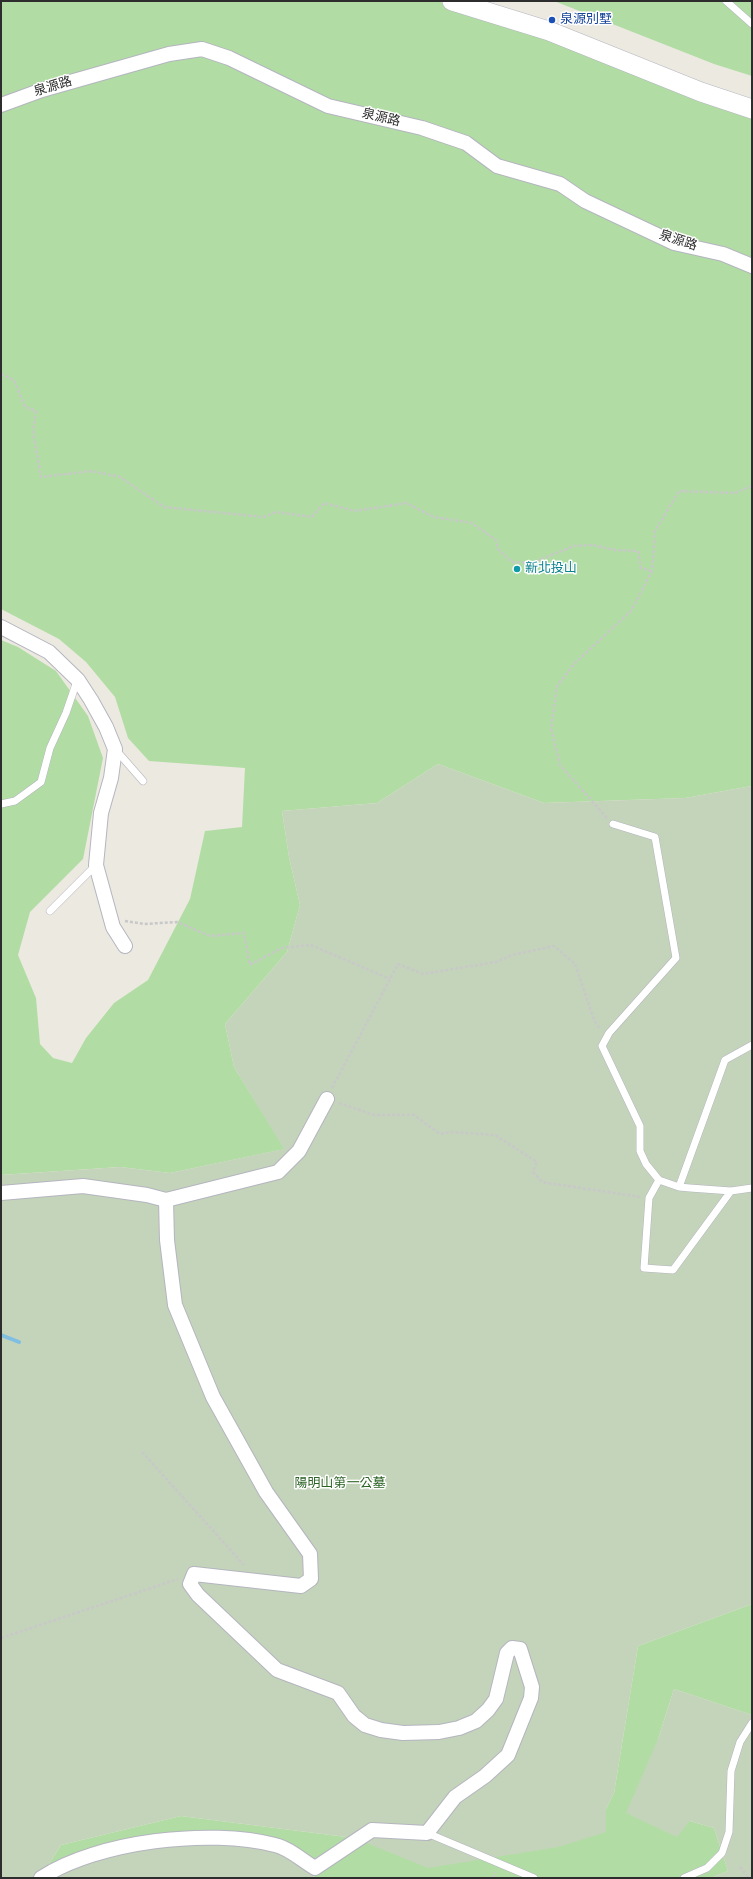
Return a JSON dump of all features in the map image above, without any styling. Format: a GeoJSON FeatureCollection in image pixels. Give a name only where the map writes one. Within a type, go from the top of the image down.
{"type":"FeatureCollection","features":[{"type":"Feature","properties":{"kind":"street"},"geometry":{"type":"LineString","coordinates":[[452,1],[549,31],[701,92],[752,109]]}},
{"type":"Feature","properties":{"kind":"street","name":"泉源路"},"geometry":{"type":"LineString","coordinates":[[1,105],[42,90],[169,54],[202,49],[229,58],[328,106],[422,128],[466,143],[497,166],[560,184],[585,201],[674,243],[723,254],[752,266]]}},
{"type":"Feature","properties":{"kind":"street"},"geometry":{"type":"LineString","coordinates":[[1,627],[49,652],[78,680],[106,727],[114,749],[111,778],[101,813],[96,865],[113,927],[125,946]]}},
{"type":"Feature","properties":{"kind":"street"},"geometry":{"type":"LineString","coordinates":[[1,1193],[83,1186],[147,1195],[166,1200],[278,1172],[299,1151],[327,1099]]}},
{"type":"Feature","properties":{"kind":"street"},"geometry":{"type":"LineString","coordinates":[[41,1878],[57,1867],[124,1846],[189,1838],[240,1839],[277,1845],[318,1873],[372,1830],[427,1833],[455,1797],[485,1776],[508,1755],[531,1698],[532,1687],[520,1649],[512,1648],[508,1653],[496,1699],[488,1710],[476,1721],[460,1728],[439,1732],[402,1733],[381,1730],[365,1725],[360,1721],[338,1693],[277,1670],[198,1595],[190,1584],[194,1574],[301,1586],[311,1579],[310,1554],[266,1492],[213,1397],[198,1363],[175,1305],[167,1240],[166,1200]]}},
{"type":"Feature","properties":{"kind":"lane"},"geometry":{"type":"LineString","coordinates":[[726,1],[752,24]]}},
{"type":"Feature","properties":{"kind":"lane"},"geometry":{"type":"LineString","coordinates":[[1,804],[15,801],[41,782],[50,748],[66,713],[78,680]]}},
{"type":"Feature","properties":{"kind":"lane"},"geometry":{"type":"LineString","coordinates":[[114,749],[143,782]]}},
{"type":"Feature","properties":{"kind":"lane"},"geometry":{"type":"LineString","coordinates":[[613,824],[655,837],[676,958],[609,1033],[602,1046],[640,1126],[640,1150],[646,1164],[659,1180],[679,1187],[731,1191],[752,1188]]}},
{"type":"Feature","properties":{"kind":"lane"},"geometry":{"type":"LineString","coordinates":[[50,910],[96,865]]}},
{"type":"Feature","properties":{"kind":"lane"},"geometry":{"type":"LineString","coordinates":[[679,1187],[725,1060],[752,1044]]}},
{"type":"Feature","properties":{"kind":"lane"},"geometry":{"type":"LineString","coordinates":[[659,1180],[649,1198],[644,1268],[673,1270],[731,1191]]}},
{"type":"Feature","properties":{"kind":"lane"},"geometry":{"type":"LineString","coordinates":[[684,1878],[707,1868],[722,1853],[729,1832],[731,1771],[740,1742],[752,1723]]}},
{"type":"Feature","properties":{"kind":"lane"},"geometry":{"type":"LineString","coordinates":[[427,1833],[534,1878]]}},
{"type":"Feature","properties":{"kind":"path"},"geometry":{"type":"LineString","coordinates":[[1,374],[14,380],[25,407],[36,411],[32,431],[41,477],[91,471],[120,477],[164,507],[264,517],[276,512],[312,517],[324,503],[355,511],[406,503],[434,518],[472,523],[496,540],[498,549],[512,562],[532,563],[574,546],[594,545],[615,550],[638,551],[641,568],[652,571]]}},
{"type":"Feature","properties":{"kind":"path"},"geometry":{"type":"LineString","coordinates":[[613,824],[560,765],[551,728],[557,686],[575,663],[631,611],[652,571],[654,531],[679,490],[735,493],[752,486]]}},
{"type":"Feature","properties":{"kind":"path"},"geometry":{"type":"LineString","coordinates":[[111,919],[144,924],[177,922],[210,936],[244,933],[250,965],[282,948],[311,945],[390,979]]}},
{"type":"Feature","properties":{"kind":"path"},"geometry":{"type":"LineString","coordinates":[[606,1039],[594,1020],[575,964],[554,946],[512,955],[496,962],[423,974],[398,964],[327,1099],[374,1116],[414,1115],[440,1134],[451,1132],[495,1135],[538,1162],[533,1172],[542,1182],[649,1198]]}},
{"type":"Feature","properties":{"kind":"path"},"geometry":{"type":"LineString","coordinates":[[142,1452],[259,1582]]}},
{"type":"Feature","properties":{"kind":"path"},"geometry":{"type":"LineString","coordinates":[[1,1638],[194,1574]]}},
{"type":"Feature","properties":{"kind":"path"},"geometry":{"type":"LineString","coordinates":[[740,1867],[748,1878]]}},
{"type":"Feature","properties":{"kind":"green space"},"geometry":{"type":"Polygon","coordinates":[[[1,1],[438,1],[498,20],[752,113],[752,786],[685,798],[544,803],[438,764],[377,803],[282,811],[289,857],[300,905],[287,952],[225,1024],[234,1067],[285,1149],[170,1173],[120,1167],[1,1175],[1,640],[18,647],[56,671],[88,716],[103,758],[83,859],[30,912],[18,955],[36,998],[40,1044],[53,1058],[72,1063],[86,1038],[114,1003],[148,980],[190,899],[205,831],[242,827],[245,768],[149,761],[128,738],[115,697],[86,662],[59,639],[1,609],[1,1]]]}},
{"type":"Feature","properties":{"kind":"green space"},"geometry":{"type":"Polygon","coordinates":[[[554,1],[752,1],[752,76],[714,64],[554,1]]]}},
{"type":"Feature","properties":{"kind":"green space","name":"陽明山第一公墓"},"geometry":{"type":"Polygon","coordinates":[[[438,764],[544,803],[685,798],[752,786],[752,1604],[638,1646],[614,1793],[606,1809],[606,1832],[558,1847],[428,1868],[354,1838],[181,1816],[61,1845],[40,1878],[1,1878],[1,1175],[120,1167],[170,1173],[284,1149],[234,1067],[225,1024],[287,952],[300,905],[289,857],[282,811],[377,803],[438,764]]]}},
{"type":"Feature","properties":{"kind":"green space"},"geometry":{"type":"Polygon","coordinates":[[[752,1604],[752,1715],[674,1689],[658,1739],[690,1821],[714,1828],[728,1871],[711,1878],[313,1878],[315,1875],[40,1878],[61,1845],[181,1816],[354,1838],[606,1809],[614,1793],[638,1646],[752,1604]]]}},
{"type":"Feature","properties":{"kind":"green space"},"geometry":{"type":"Polygon","coordinates":[[[674,1689],[752,1715],[752,1878],[711,1878],[728,1871],[714,1828],[690,1821],[677,1837],[626,1813],[658,1739],[674,1689]]]}},
{"type":"Feature","properties":{"kind":"green space"},"geometry":{"type":"Polygon","coordinates":[[[234,1839],[319,1861],[313,1878],[51,1878],[65,1860],[234,1839]]]}},
{"type":"Feature","properties":{"kind":"waterway"},"geometry":{"type":"LineString","coordinates":[[1,1335],[19,1342]]}},
{"type":"Feature","properties":{"kind":"place","name":"泉源別墅"},"geometry":{"type":"Point","coordinates":[552,20]}},
{"type":"Feature","properties":{"kind":"place","name":"新北投山"},"geometry":{"type":"Point","coordinates":[517,569]}}]}
